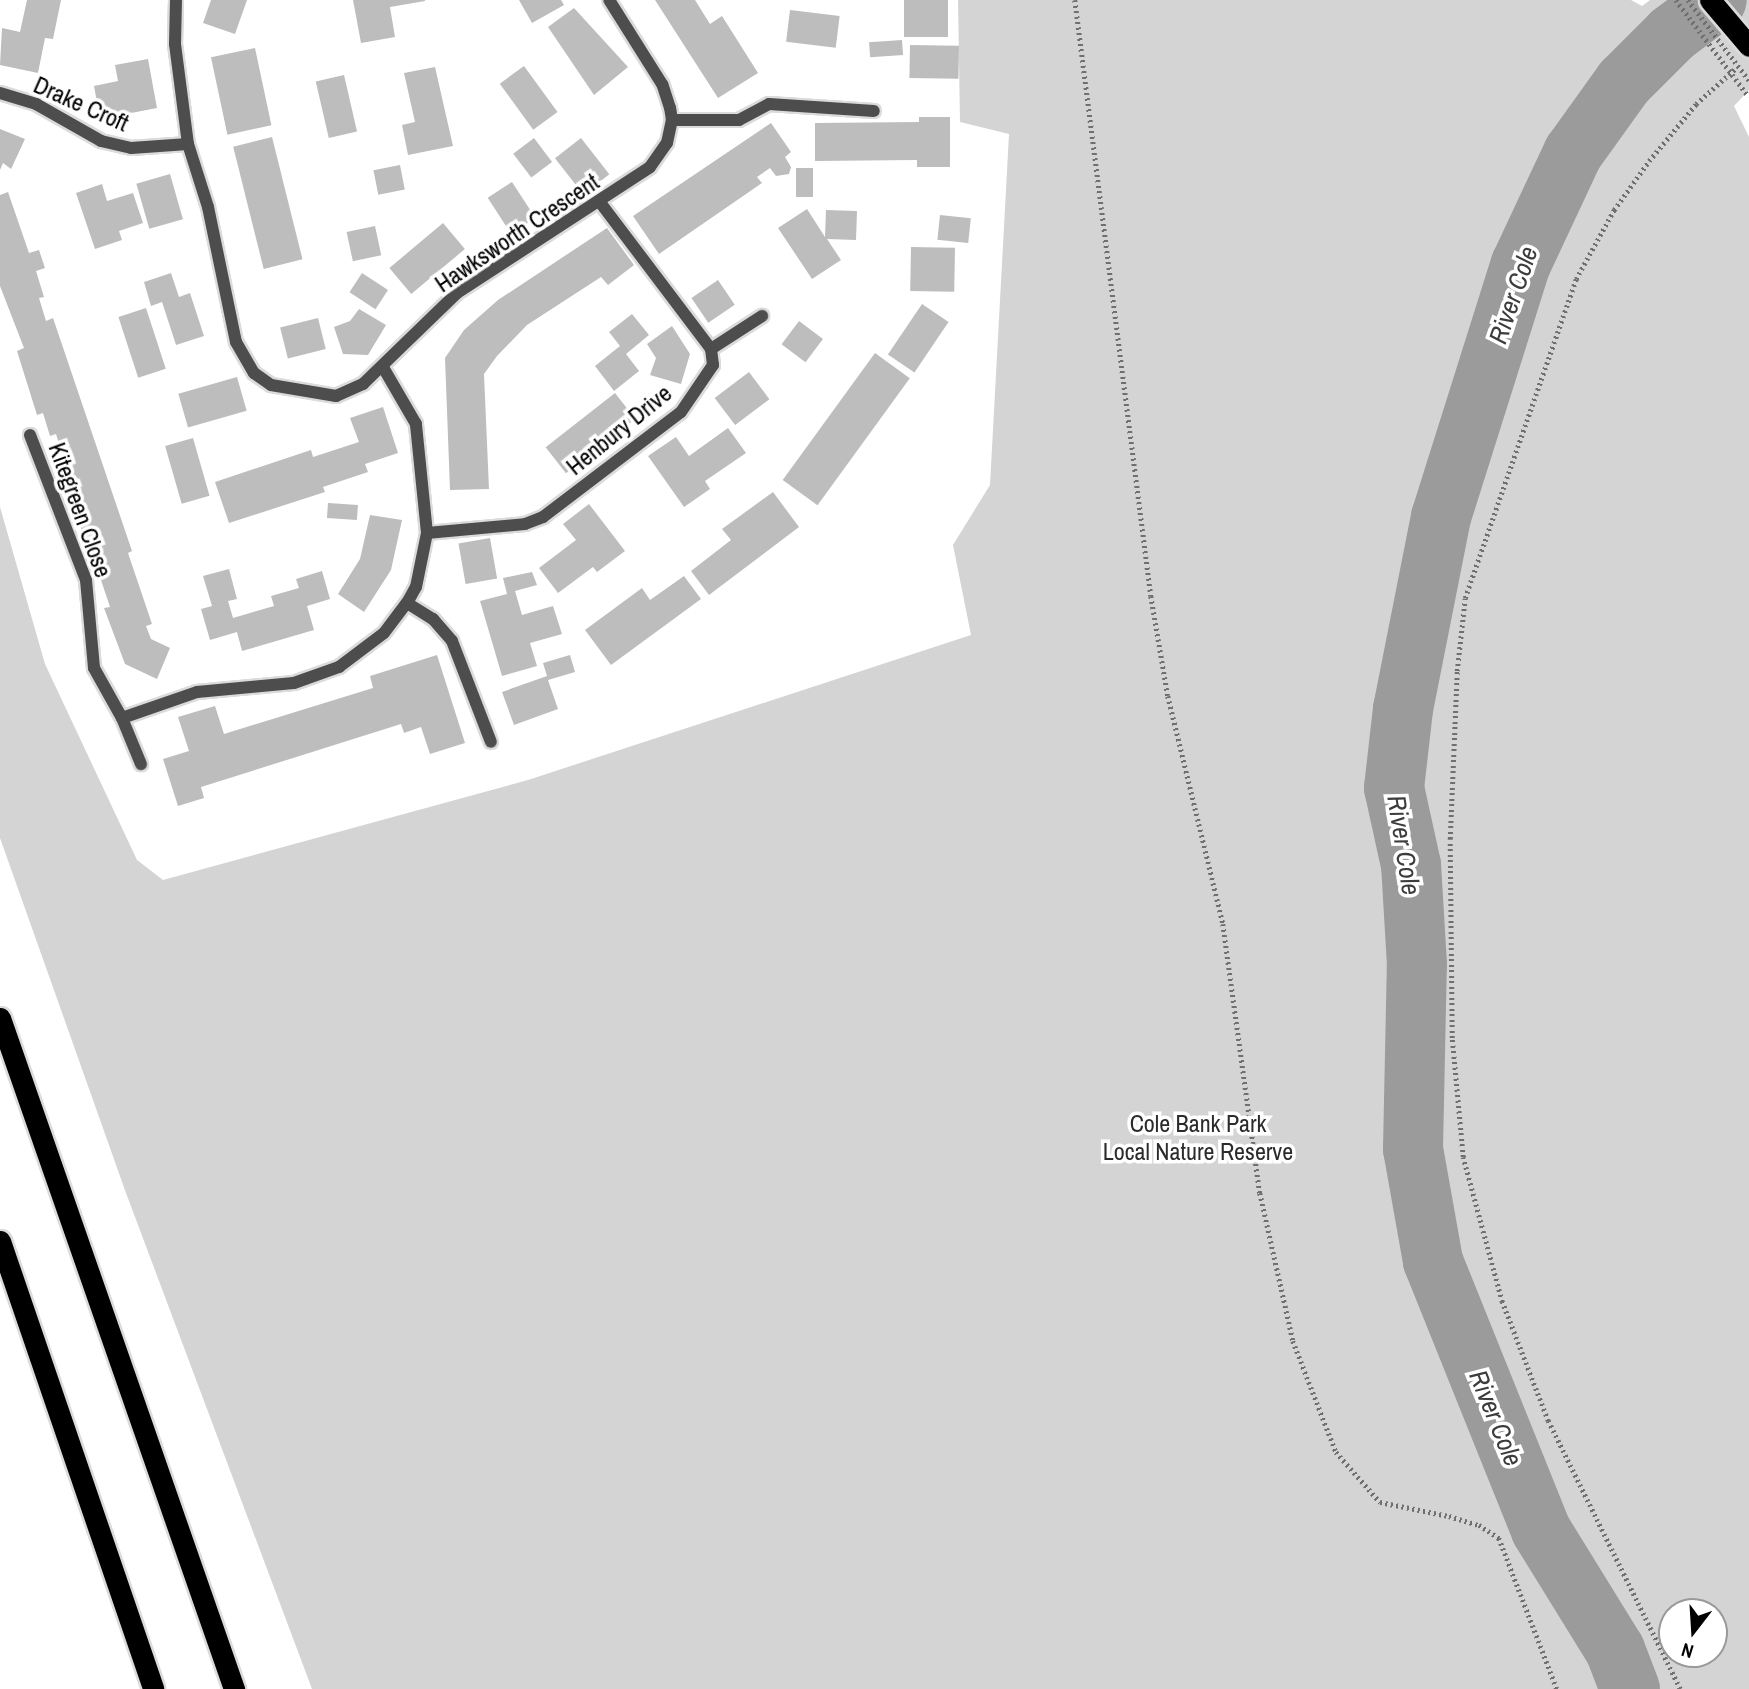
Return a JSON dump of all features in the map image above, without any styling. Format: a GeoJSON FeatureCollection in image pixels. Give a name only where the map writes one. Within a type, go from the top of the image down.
{"type":"FeatureCollection","features":[{"type":"Feature","properties":{"kind":"highway"},"geometry":{"type":"LineString","coordinates":[[1710,0],[1749,46]]}},
{"type":"Feature","properties":{"kind":"highway"},"geometry":{"type":"LineString","coordinates":[[0,1018],[234,1689]]}},
{"type":"Feature","properties":{"kind":"highway"},"geometry":{"type":"LineString","coordinates":[[0,1241],[153,1689]]}},
{"type":"Feature","properties":{"kind":"street","name":"Hawksworth Crescent"},"geometry":{"type":"LineString","coordinates":[[176,0],[175,44],[188,144],[208,206],[236,342],[254,373],[290,391],[335,396],[363,384],[457,293],[650,167],[667,143],[672,120]]}},
{"type":"Feature","properties":{"kind":"street"},"geometry":{"type":"LineString","coordinates":[[609,0],[662,84],[672,120],[738,120],[769,104],[874,111]]}},
{"type":"Feature","properties":{"kind":"street","name":"Drake Croft"},"geometry":{"type":"LineString","coordinates":[[0,93],[36,104],[101,141],[131,148],[188,144]]}},
{"type":"Feature","properties":{"kind":"street"},"geometry":{"type":"LineString","coordinates":[[600,202],[711,349],[762,316]]}},
{"type":"Feature","properties":{"kind":"street","name":"Henbury Drive"},"geometry":{"type":"LineString","coordinates":[[427,533],[525,524],[543,517],[681,412],[713,365],[711,349]]}},
{"type":"Feature","properties":{"kind":"street"},"geometry":{"type":"LineString","coordinates":[[121,718],[197,692],[294,683],[339,667],[384,633],[407,603],[416,586],[427,533],[416,424],[383,367]]}},
{"type":"Feature","properties":{"kind":"street","name":"Kitegreen Close"},"geometry":{"type":"LineString","coordinates":[[30,435],[86,580],[94,668],[121,718],[141,764]]}},
{"type":"Feature","properties":{"kind":"street"},"geometry":{"type":"LineString","coordinates":[[407,603],[433,619],[459,654],[491,742]]}},
{"type":"Feature","properties":{"kind":"path"},"geometry":{"type":"LineString","coordinates":[[1075,0],[1168,696],[1223,924],[1260,1193],[1293,1341],[1336,1452],[1380,1502],[1459,1519],[1499,1538],[1557,1689]]}},
{"type":"Feature","properties":{"kind":"path"},"geometry":{"type":"LineString","coordinates":[[1676,0],[1749,97]]}},
{"type":"Feature","properties":{"kind":"path"},"geometry":{"type":"LineString","coordinates":[[1688,0],[1749,80]]}},
{"type":"Feature","properties":{"kind":"path"},"geometry":{"type":"LineString","coordinates":[[1680,1689],[1548,1421],[1502,1302],[1464,1157],[1452,1038],[1450,839],[1457,671],[1465,598],[1576,279],[1614,210],[1649,161],[1696,104],[1749,57]]}},
{"type":"Feature","properties":{"kind":"green space","name":"Cole Bank Park Local Nature Reserve"},"geometry":{"type":"Polygon","coordinates":[[[958,0],[1631,0],[1642,6],[1650,0],[1749,0],[1749,90],[1734,106],[1749,137],[1749,1689],[312,1689],[126,1193],[0,838],[0,507],[45,664],[137,860],[163,880],[528,780],[971,635],[953,545],[990,485],[1009,134],[960,122],[958,0]]]}},
{"type":"Feature","properties":{"kind":"building"},"geometry":{"type":"Polygon","coordinates":[[[27,0],[61,0],[53,39],[45,38],[38,73],[0,65],[2,28],[20,32],[27,0]]]}},
{"type":"Feature","properties":{"kind":"building"},"geometry":{"type":"Polygon","coordinates":[[[211,0],[247,0],[235,34],[203,23],[211,0]]]}},
{"type":"Feature","properties":{"kind":"building"},"geometry":{"type":"Polygon","coordinates":[[[353,0],[425,1],[390,7],[395,37],[361,43],[353,0]]]}},
{"type":"Feature","properties":{"kind":"building"},"geometry":{"type":"Polygon","coordinates":[[[519,0],[561,0],[564,5],[532,23],[519,0]]]}},
{"type":"Feature","properties":{"kind":"building"},"geometry":{"type":"Polygon","coordinates":[[[655,0],[695,0],[710,24],[722,16],[758,73],[718,98],[655,0]]]}},
{"type":"Feature","properties":{"kind":"building"},"geometry":{"type":"Polygon","coordinates":[[[904,0],[948,0],[948,37],[904,37],[904,0]]]}},
{"type":"Feature","properties":{"kind":"building"},"geometry":{"type":"Polygon","coordinates":[[[574,8],[628,67],[594,95],[548,27],[574,8]]]}},
{"type":"Feature","properties":{"kind":"building"},"geometry":{"type":"Polygon","coordinates":[[[790,10],[840,16],[836,48],[786,42],[790,10]]]}},
{"type":"Feature","properties":{"kind":"building"},"geometry":{"type":"Polygon","coordinates":[[[902,40],[903,55],[870,57],[869,42],[902,40]]]}},
{"type":"Feature","properties":{"kind":"building"},"geometry":{"type":"Polygon","coordinates":[[[910,45],[959,46],[958,79],[909,78],[910,45]]]}},
{"type":"Feature","properties":{"kind":"building"},"geometry":{"type":"Polygon","coordinates":[[[255,48],[271,125],[227,135],[211,57],[255,48]]]}},
{"type":"Feature","properties":{"kind":"building"},"geometry":{"type":"Polygon","coordinates":[[[148,59],[157,108],[100,119],[94,86],[118,81],[115,65],[148,59]]]}},
{"type":"Feature","properties":{"kind":"building"},"geometry":{"type":"Polygon","coordinates":[[[524,66],[558,112],[533,130],[500,84],[524,66]]]}},
{"type":"Feature","properties":{"kind":"building"},"geometry":{"type":"Polygon","coordinates":[[[435,67],[453,146],[408,155],[402,125],[415,122],[404,73],[435,67]]]}},
{"type":"Feature","properties":{"kind":"building"},"geometry":{"type":"Polygon","coordinates":[[[344,75],[357,132],[329,138],[316,82],[344,75]]]}},
{"type":"Feature","properties":{"kind":"building"},"geometry":{"type":"Polygon","coordinates":[[[919,117],[950,117],[950,167],[917,167],[917,160],[815,161],[815,123],[919,122],[919,117]]]}},
{"type":"Feature","properties":{"kind":"building"},"geometry":{"type":"Polygon","coordinates":[[[771,123],[791,152],[785,157],[791,167],[789,174],[776,176],[770,168],[757,177],[762,183],[659,254],[633,216],[771,123]]]}},
{"type":"Feature","properties":{"kind":"building"},"geometry":{"type":"Polygon","coordinates":[[[0,129],[25,139],[11,169],[3,163],[0,170],[0,129]]]}},
{"type":"Feature","properties":{"kind":"building"},"geometry":{"type":"Polygon","coordinates":[[[272,137],[302,259],[264,269],[233,147],[272,137]]]}},
{"type":"Feature","properties":{"kind":"building"},"geometry":{"type":"Polygon","coordinates":[[[534,138],[552,162],[531,178],[513,154],[534,138]]]}},
{"type":"Feature","properties":{"kind":"building"},"geometry":{"type":"Polygon","coordinates":[[[581,138],[609,174],[583,195],[555,158],[581,138]]]}},
{"type":"Feature","properties":{"kind":"building"},"geometry":{"type":"Polygon","coordinates":[[[400,165],[405,190],[378,195],[373,170],[400,165]]]}},
{"type":"Feature","properties":{"kind":"building"},"geometry":{"type":"Polygon","coordinates":[[[796,168],[813,168],[813,197],[796,197],[796,168]]]}},
{"type":"Feature","properties":{"kind":"building"},"geometry":{"type":"Polygon","coordinates":[[[170,174],[183,219],[149,229],[136,184],[170,174]]]}},
{"type":"Feature","properties":{"kind":"building"},"geometry":{"type":"Polygon","coordinates":[[[512,182],[535,218],[511,234],[488,198],[512,182]]]}},
{"type":"Feature","properties":{"kind":"building"},"geometry":{"type":"Polygon","coordinates":[[[102,184],[107,201],[133,193],[143,223],[119,231],[122,240],[95,249],[76,193],[102,184]]]}},
{"type":"Feature","properties":{"kind":"building"},"geometry":{"type":"Polygon","coordinates":[[[8,192],[29,253],[39,250],[45,268],[36,271],[44,297],[39,298],[46,321],[53,318],[132,551],[128,553],[152,624],[146,626],[151,639],[170,648],[157,679],[125,664],[104,608],[110,607],[100,577],[63,482],[70,480],[56,434],[50,436],[43,413],[37,415],[17,351],[24,348],[0,286],[0,195],[8,192]]]}},
{"type":"Feature","properties":{"kind":"building"},"geometry":{"type":"Polygon","coordinates":[[[807,209],[825,237],[826,210],[857,211],[856,240],[827,239],[841,260],[812,279],[778,228],[807,209]]]}},
{"type":"Feature","properties":{"kind":"building"},"geometry":{"type":"Polygon","coordinates":[[[940,215],[971,218],[968,243],[937,240],[940,215]]]}},
{"type":"Feature","properties":{"kind":"building"},"geometry":{"type":"Polygon","coordinates":[[[443,223],[465,249],[411,294],[389,268],[443,223]]]}},
{"type":"Feature","properties":{"kind":"building"},"geometry":{"type":"Polygon","coordinates":[[[375,226],[381,255],[353,261],[347,232],[375,226]]]}},
{"type":"Feature","properties":{"kind":"building"},"geometry":{"type":"Polygon","coordinates":[[[607,228],[634,265],[608,285],[601,277],[527,325],[497,356],[484,374],[489,489],[450,490],[445,358],[464,330],[498,300],[607,228]]]}},
{"type":"Feature","properties":{"kind":"building"},"geometry":{"type":"Polygon","coordinates":[[[911,247],[955,248],[954,292],[910,291],[911,247]]]}},
{"type":"Feature","properties":{"kind":"building"},"geometry":{"type":"Polygon","coordinates":[[[171,273],[179,297],[190,293],[204,336],[176,345],[162,302],[151,306],[144,282],[171,273]]]}},
{"type":"Feature","properties":{"kind":"building"},"geometry":{"type":"Polygon","coordinates":[[[362,273],[388,290],[375,309],[349,292],[362,273]]]}},
{"type":"Feature","properties":{"kind":"building"},"geometry":{"type":"Polygon","coordinates":[[[718,280],[735,305],[708,323],[691,298],[718,280]]]}},
{"type":"Feature","properties":{"kind":"building"},"geometry":{"type":"Polygon","coordinates":[[[922,304],[949,322],[914,372],[888,355],[922,304]]]}},
{"type":"Feature","properties":{"kind":"building"},"geometry":{"type":"Polygon","coordinates":[[[146,308],[166,369],[138,378],[118,317],[146,308]]]}},
{"type":"Feature","properties":{"kind":"building"},"geometry":{"type":"Polygon","coordinates":[[[359,309],[386,325],[368,355],[343,354],[334,327],[350,321],[359,309]]]}},
{"type":"Feature","properties":{"kind":"building"},"geometry":{"type":"Polygon","coordinates":[[[632,314],[649,335],[626,354],[639,371],[614,391],[595,366],[620,346],[609,332],[632,314]]]}},
{"type":"Feature","properties":{"kind":"building"},"geometry":{"type":"Polygon","coordinates":[[[318,318],[326,349],[288,358],[280,327],[318,318]]]}},
{"type":"Feature","properties":{"kind":"building"},"geometry":{"type":"Polygon","coordinates":[[[799,321],[823,339],[806,362],[782,344],[799,321]]]}},
{"type":"Feature","properties":{"kind":"building"},"geometry":{"type":"Polygon","coordinates":[[[672,326],[690,354],[681,384],[650,375],[656,358],[647,344],[672,326]]]}},
{"type":"Feature","properties":{"kind":"building"},"geometry":{"type":"Polygon","coordinates":[[[875,353],[910,378],[818,505],[783,480],[875,353]]]}},
{"type":"Feature","properties":{"kind":"building"},"geometry":{"type":"Polygon","coordinates":[[[749,372],[769,399],[735,425],[715,398],[749,372]]]}},
{"type":"Feature","properties":{"kind":"building"},"geometry":{"type":"Polygon","coordinates":[[[237,377],[247,411],[188,427],[178,394],[237,377]]]}},
{"type":"Feature","properties":{"kind":"building"},"geometry":{"type":"Polygon","coordinates":[[[615,393],[635,419],[566,473],[546,447],[615,393]]]}},
{"type":"Feature","properties":{"kind":"building"},"geometry":{"type":"Polygon","coordinates":[[[383,407],[398,453],[365,464],[368,472],[323,487],[325,492],[229,523],[215,482],[311,450],[313,457],[359,442],[350,418],[383,407]]]}},
{"type":"Feature","properties":{"kind":"building"},"geometry":{"type":"Polygon","coordinates":[[[728,428],[746,453],[705,481],[710,489],[684,507],[648,456],[676,437],[689,456],[728,428]]]}},
{"type":"Feature","properties":{"kind":"building"},"geometry":{"type":"Polygon","coordinates":[[[193,438],[210,496],[182,504],[165,446],[193,438]]]}},
{"type":"Feature","properties":{"kind":"building"},"geometry":{"type":"Polygon","coordinates":[[[773,492],[799,527],[709,595],[691,571],[731,540],[722,529],[773,492]]]}},
{"type":"Feature","properties":{"kind":"building"},"geometry":{"type":"Polygon","coordinates":[[[328,503],[358,505],[357,520],[327,518],[328,503]]]}},
{"type":"Feature","properties":{"kind":"building"},"geometry":{"type":"Polygon","coordinates":[[[589,504],[625,551],[597,572],[593,567],[558,593],[539,568],[576,540],[563,524],[589,504]]]}},
{"type":"Feature","properties":{"kind":"building"},"geometry":{"type":"Polygon","coordinates":[[[370,515],[402,520],[391,570],[364,612],[338,594],[360,559],[370,515]]]}},
{"type":"Feature","properties":{"kind":"building"},"geometry":{"type":"Polygon","coordinates":[[[490,538],[497,578],[466,584],[458,544],[490,538]]]}},
{"type":"Feature","properties":{"kind":"building"},"geometry":{"type":"Polygon","coordinates":[[[229,569],[237,599],[228,601],[233,618],[274,606],[271,596],[299,588],[296,579],[322,571],[330,599],[307,606],[314,630],[242,651],[237,632],[210,640],[201,609],[212,606],[203,576],[229,569]]]}},
{"type":"Feature","properties":{"kind":"building"},"geometry":{"type":"Polygon","coordinates":[[[532,572],[537,585],[515,591],[522,615],[553,606],[562,634],[530,643],[537,666],[502,676],[480,601],[507,594],[503,578],[532,572]]]}},
{"type":"Feature","properties":{"kind":"building"},"geometry":{"type":"Polygon","coordinates":[[[684,576],[701,599],[611,665],[585,630],[642,588],[650,600],[684,576]]]}},
{"type":"Feature","properties":{"kind":"building"},"geometry":{"type":"Polygon","coordinates":[[[437,655],[465,743],[430,754],[421,727],[404,733],[401,724],[201,787],[204,798],[178,806],[163,759],[189,751],[178,717],[215,706],[224,734],[373,688],[370,676],[437,655]]]}},
{"type":"Feature","properties":{"kind":"building"},"geometry":{"type":"Polygon","coordinates":[[[570,655],[575,672],[548,680],[558,709],[514,725],[502,692],[547,676],[543,663],[570,655]]]}},
{"type":"Feature","properties":{"kind":"waterway","name":"River Cole"},"geometry":{"type":"LineString","coordinates":[[1630,1689],[1615,1650],[1541,1530],[1433,1261],[1413,1149],[1417,965],[1411,865],[1394,788],[1403,709],[1441,517],[1521,264],[1573,153],[1624,82],[1672,34],[1717,0]]}}]}
